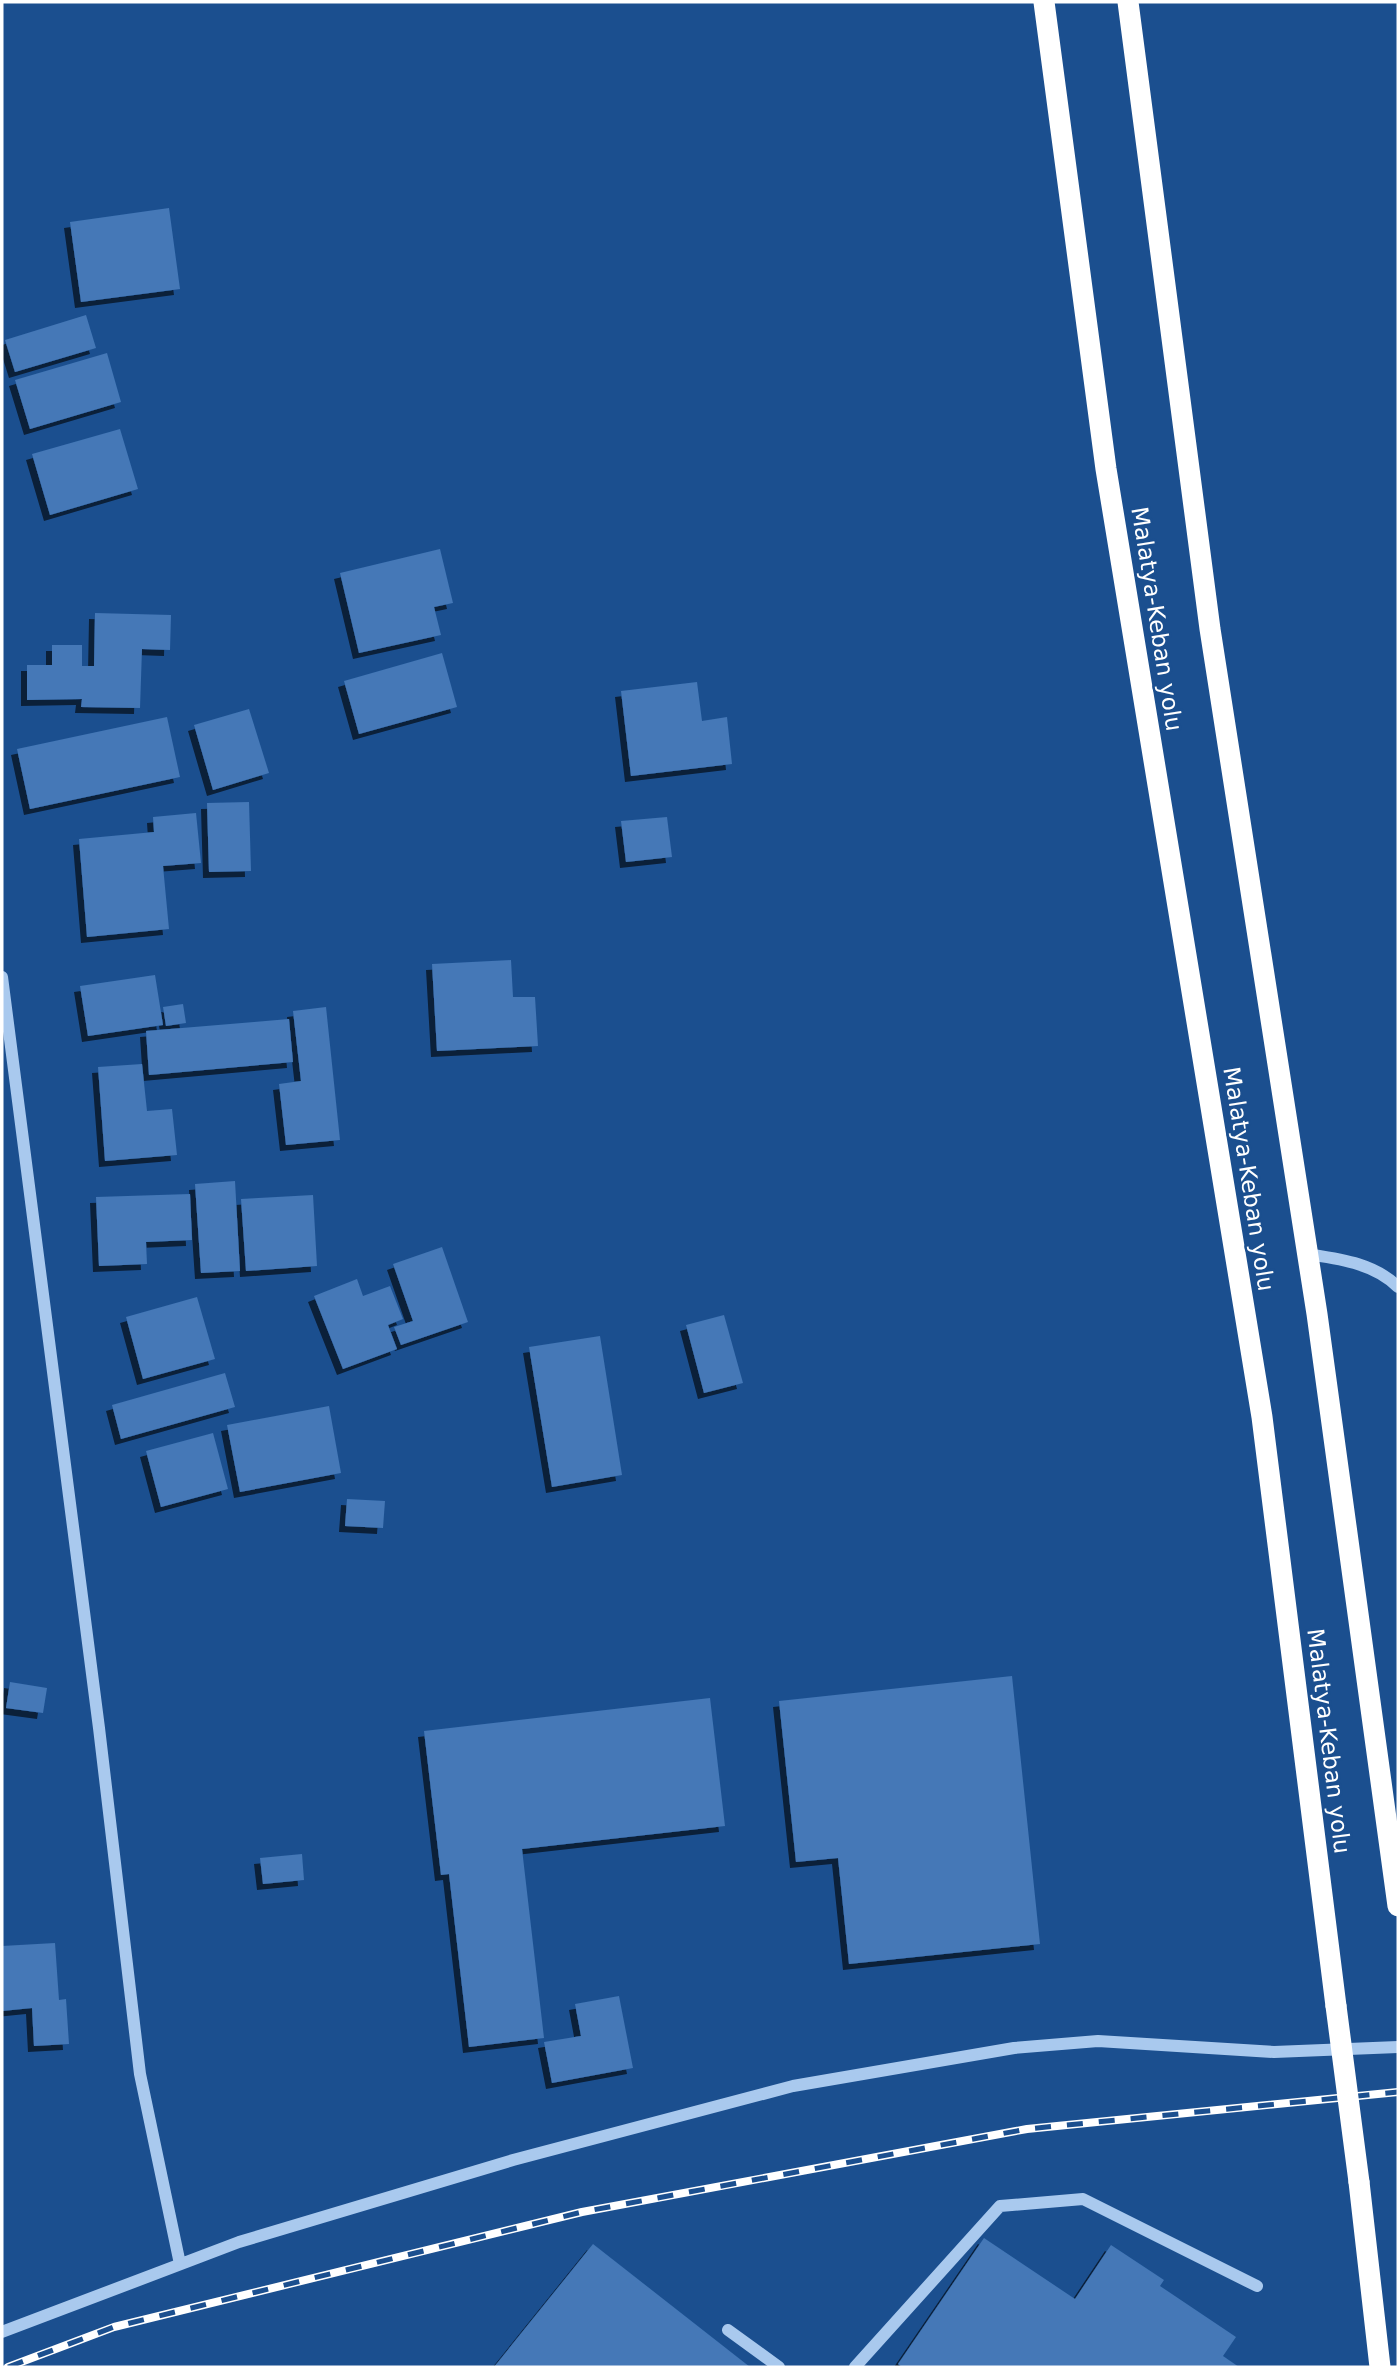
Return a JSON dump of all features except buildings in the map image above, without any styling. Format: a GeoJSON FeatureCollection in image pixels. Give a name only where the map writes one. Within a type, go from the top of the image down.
{"type":"FeatureCollection","features":[{"type":"Feature","properties":{"kind":"highway","name":"Malatya-Keban yolu"},"geometry":{"type":"LineString","coordinates":[[1044,2],[1106,469],[1262,1418],[1380,2367]]}},
{"type":"Feature","properties":{"kind":"highway","name":"Malatya-Keban yolu"},"geometry":{"type":"LineString","coordinates":[[1128,2],[1210,629],[1307,1254],[1398,1906]]}},
{"type":"Feature","properties":{"kind":"street"},"geometry":{"type":"LineString","coordinates":[[2,977],[99,1728],[140,2074],[180,2264]]}},
{"type":"Feature","properties":{"kind":"street"},"geometry":{"type":"LineString","coordinates":[[1307,1254],[1354,1261],[1391,1280],[1398,1287]]}},
{"type":"Feature","properties":{"kind":"street"},"geometry":{"type":"LineString","coordinates":[[2,2332],[239,2242],[513,2160],[793,2086],[1014,2048],[1098,2041],[1274,2052],[1398,2047]]}},
{"type":"Feature","properties":{"kind":"street"},"geometry":{"type":"LineString","coordinates":[[855,2367],[1000,2206],[1083,2199],[1257,2286]]}},
{"type":"Feature","properties":{"kind":"street"},"geometry":{"type":"LineString","coordinates":[[728,2330],[779,2367]]}},
{"type":"Feature","properties":{"kind":"railway"},"geometry":{"type":"LineString","coordinates":[[8,2367],[114,2327],[582,2212],[1027,2129],[1398,2092]]}}]}
